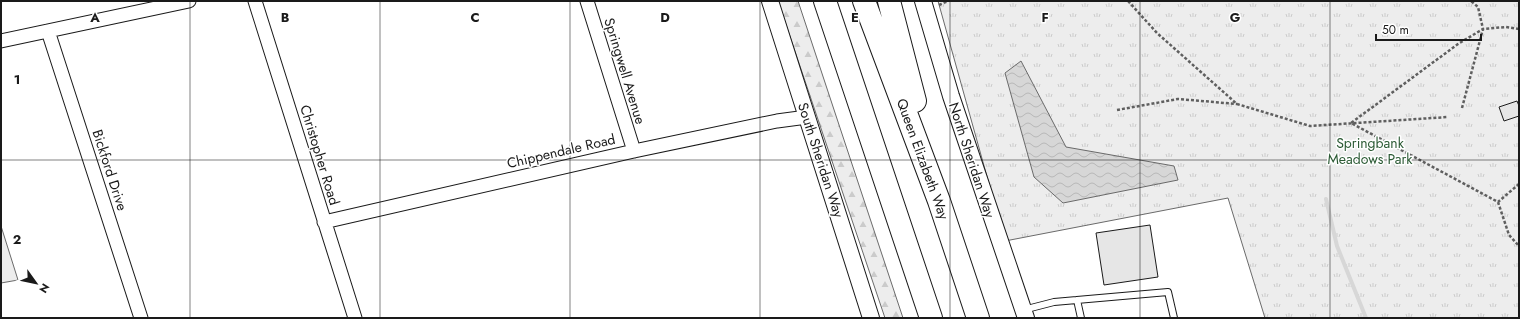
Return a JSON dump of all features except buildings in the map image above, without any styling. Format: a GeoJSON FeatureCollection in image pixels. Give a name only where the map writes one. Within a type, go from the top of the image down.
{"type":"FeatureCollection","features":[{"type":"Feature","properties":{"kind":"highway"},"geometry":{"type":"LineString","coordinates":[[825,1],[931,318]]}},
{"type":"Feature","properties":{"kind":"highway","name":"Queen Elizabeth Way"},"geometry":{"type":"LineString","coordinates":[[864,1],[939,201],[978,318]]}},
{"type":"Feature","properties":{"kind":"highway"},"geometry":{"type":"LineString","coordinates":[[888,1],[916,104],[939,201]]}},
{"type":"Feature","properties":{"kind":"street"},"geometry":{"type":"LineString","coordinates":[[1,41],[189,1]]}},
{"type":"Feature","properties":{"kind":"street","name":"Christopher Road"},"geometry":{"type":"LineString","coordinates":[[255,1],[355,318]]}},
{"type":"Feature","properties":{"kind":"street","name":"Springwell Avenue"},"geometry":{"type":"LineString","coordinates":[[587,1],[634,151]]}},
{"type":"Feature","properties":{"kind":"street","name":"South Sheridan Way"},"geometry":{"type":"LineString","coordinates":[[770,1],[872,318]]}},
{"type":"Feature","properties":{"kind":"street","name":"North Sheridan Way"},"geometry":{"type":"LineString","coordinates":[[923,1],[951,96],[1025,314]]}},
{"type":"Feature","properties":{"kind":"street","name":"Bickford Drive"},"geometry":{"type":"LineString","coordinates":[[48,32],[141,318]]}},
{"type":"Feature","properties":{"kind":"street","name":"Chippendale Road"},"geometry":{"type":"LineString","coordinates":[[324,222],[634,151],[807,117]]}},
{"type":"Feature","properties":{"kind":"lane"},"geometry":{"type":"LineString","coordinates":[[1025,314],[1054,302],[1168,292],[1174,318]]}},
{"type":"Feature","properties":{"kind":"lane"},"geometry":{"type":"LineString","coordinates":[[1077,300],[1081,318]]}},
{"type":"Feature","properties":{"kind":"path"},"geometry":{"type":"LineString","coordinates":[[1128,1],[1157,33],[1237,104]]}},
{"type":"Feature","properties":{"kind":"path"},"geometry":{"type":"LineString","coordinates":[[1462,108],[1483,29],[1478,7],[1471,1]]}},
{"type":"Feature","properties":{"kind":"path"},"geometry":{"type":"LineString","coordinates":[[1351,123],[1458,44],[1483,29],[1506,27],[1519,29]]}},
{"type":"Feature","properties":{"kind":"path"},"geometry":{"type":"LineString","coordinates":[[1117,110],[1178,99],[1237,104],[1310,126],[1448,117]]}},
{"type":"Feature","properties":{"kind":"path"},"geometry":{"type":"LineString","coordinates":[[1351,123],[1498,202],[1509,235],[1519,246]]}},
{"type":"Feature","properties":{"kind":"path"},"geometry":{"type":"LineString","coordinates":[[1498,202],[1519,184]]}},
{"type":"Feature","properties":{"kind":"green space"},"geometry":{"type":"Polygon","coordinates":[[[778,1],[798,1],[903,318],[885,318],[778,1]]]}},
{"type":"Feature","properties":{"kind":"green space","name":"Springbank Meadows Park"},"geometry":{"type":"Polygon","coordinates":[[[938,1],[1519,1],[1519,318],[1265,318],[1228,198],[1005,241],[938,1]]]}},
{"type":"Feature","properties":{"kind":"shaded area"},"geometry":{"type":"Polygon","coordinates":[[[1,226],[18,280],[1,283],[1,226]]]}},
{"type":"Feature","properties":{"kind":"water"},"geometry":{"type":"Polygon","coordinates":[[[1021,61],[1066,147],[1174,166],[1178,180],[1063,203],[1034,177],[1005,73],[1021,61]]]}},
{"type":"Feature","properties":{"kind":"waterway"},"geometry":{"type":"LineString","coordinates":[[1326,199],[1337,246],[1366,318]]}}]}
